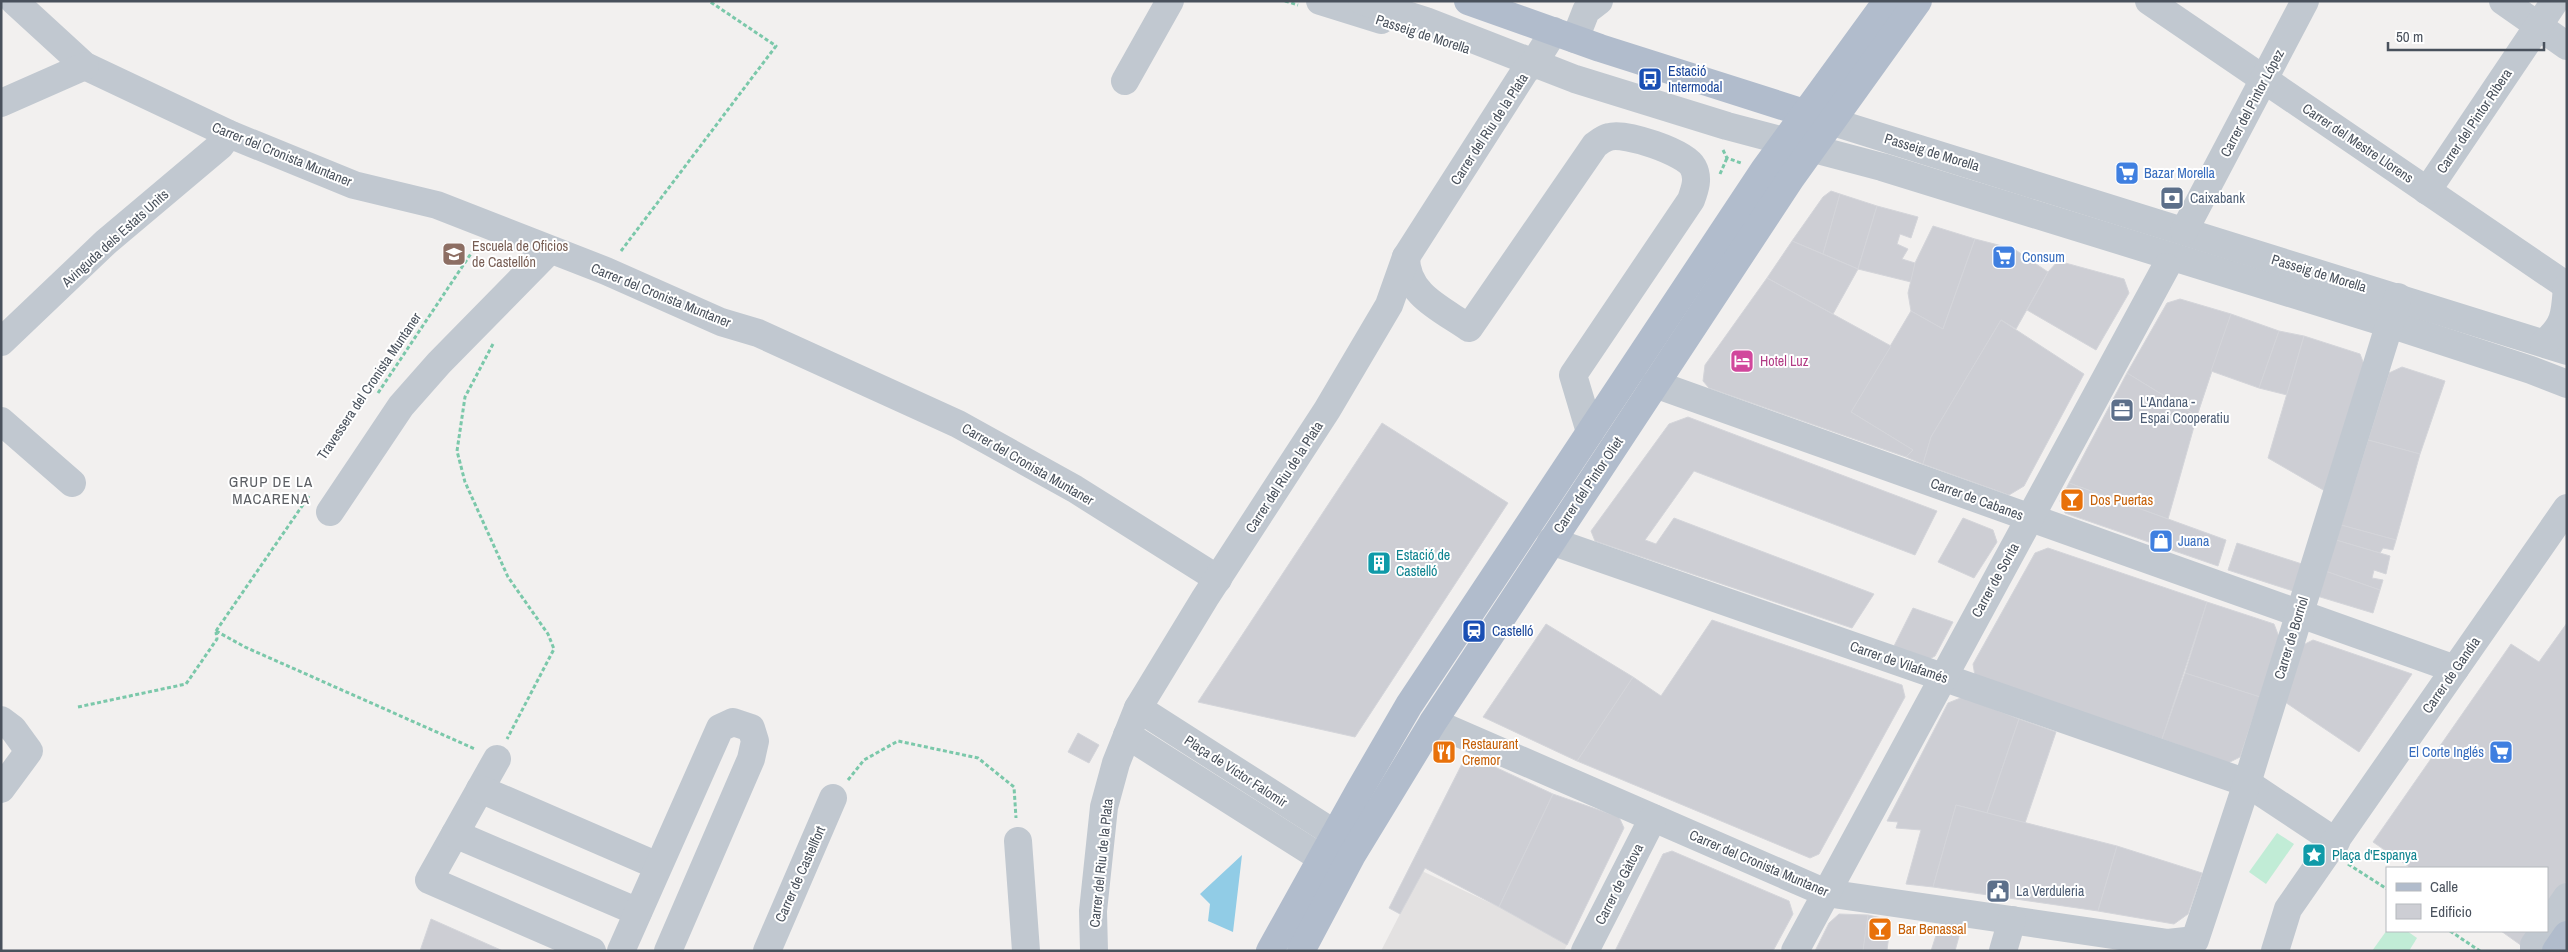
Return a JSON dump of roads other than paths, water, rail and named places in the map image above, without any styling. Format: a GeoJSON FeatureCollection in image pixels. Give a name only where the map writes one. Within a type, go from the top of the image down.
{"type":"FeatureCollection","features":[{"type":"Feature","properties":{"kind":"main road","name":"Passeig de Morella"},"geometry":{"type":"LineString","coordinates":[[1468,1],[1546,51],[1664,69],[1795,128],[1819,141]]}},
{"type":"Feature","properties":{"kind":"main road","name":"Carrer del Pintor Oliet"},"geometry":{"type":"LineString","coordinates":[[1270,951],[1409,705],[1795,128],[1887,1]]}},
{"type":"Feature","properties":{"kind":"main road","name":"Carrer del Pintor Oliet"},"geometry":{"type":"LineString","coordinates":[[1301,951],[1352,856],[1433,722],[1819,141],[1918,1]]}},
{"type":"Feature","properties":{"kind":"main road"},"geometry":{"type":"LineString","coordinates":[[2556,951],[2567,935]]}},
{"type":"Feature","properties":{"kind":"street","name":"Carrer del Cronista Muntaner"},"geometry":{"type":"LineString","coordinates":[[14,1],[85,66],[229,134],[354,185],[436,205],[606,272],[721,322],[758,332],[958,424],[1075,489],[1218,579]]}},
{"type":"Feature","properties":{"kind":"street"},"geometry":{"type":"LineString","coordinates":[[1125,81],[1170,1]]}},
{"type":"Feature","properties":{"kind":"street","name":"Passeig de Morella"},"geometry":{"type":"LineString","coordinates":[[1320,1],[1457,44],[1546,51]]}},
{"type":"Feature","properties":{"kind":"street"},"geometry":{"type":"LineString","coordinates":[[1362,1],[1426,21],[1546,51]]}},
{"type":"Feature","properties":{"kind":"street"},"geometry":{"type":"LineString","coordinates":[[1402,1],[1546,51],[1579,67],[1795,128]]}},
{"type":"Feature","properties":{"kind":"street","name":"Carrer del Riu de la Plata"},"geometry":{"type":"LineString","coordinates":[[1094,951],[1093,911],[1104,806],[1116,763],[1138,708],[1218,579],[1328,410],[1389,305],[1406,257],[1546,51],[1586,11],[1599,1]]}},
{"type":"Feature","properties":{"kind":"street","name":"Carrer del Mestre Llorens"},"geometry":{"type":"LineString","coordinates":[[2149,1],[2567,286],[2565,312],[2555,347]]}},
{"type":"Feature","properties":{"kind":"street","name":"Carrer del Pintor López"},"geometry":{"type":"LineString","coordinates":[[2184,230],[2305,1]]}},
{"type":"Feature","properties":{"kind":"street"},"geometry":{"type":"LineString","coordinates":[[2503,1],[2567,46]]}},
{"type":"Feature","properties":{"kind":"street","name":"Carrer del Pintor Ribera"},"geometry":{"type":"LineString","coordinates":[[2427,191],[2555,1]]}},
{"type":"Feature","properties":{"kind":"street"},"geometry":{"type":"LineString","coordinates":[[1,103],[85,66]]}},
{"type":"Feature","properties":{"kind":"street","name":"Avinguda dels Estats Units"},"geometry":{"type":"LineString","coordinates":[[1,342],[106,242],[220,146],[229,134]]}},
{"type":"Feature","properties":{"kind":"street"},"geometry":{"type":"LineString","coordinates":[[1406,257],[1407,274],[1419,294],[1469,328],[1595,145],[1609,136],[1624,136],[1682,154],[1693,167],[1697,183],[1692,200],[1573,375],[1590,432]]}},
{"type":"Feature","properties":{"kind":"street"},"geometry":{"type":"LineString","coordinates":[[1819,141],[1882,167],[2392,317],[2567,371]]}},
{"type":"Feature","properties":{"kind":"street","name":"Passeig de Morella"},"geometry":{"type":"LineString","coordinates":[[1819,141],[2184,230],[2392,317]]}},
{"type":"Feature","properties":{"kind":"street","name":"Passeig de Morella"},"geometry":{"type":"LineString","coordinates":[[1819,141],[2166,267],[2392,317],[2555,347]]}},
{"type":"Feature","properties":{"kind":"street"},"geometry":{"type":"LineString","coordinates":[[330,512],[400,406],[439,363],[550,250]]}},
{"type":"Feature","properties":{"kind":"street","name":"Carrer de Sorita"},"geometry":{"type":"LineString","coordinates":[[1795,951],[2166,267]]}},
{"type":"Feature","properties":{"kind":"street"},"geometry":{"type":"LineString","coordinates":[[1389,305],[1410,295],[1419,294]]}},
{"type":"Feature","properties":{"kind":"street"},"geometry":{"type":"LineString","coordinates":[[2392,317],[2567,384]]}},
{"type":"Feature","properties":{"kind":"street","name":"Carrer de Borriol"},"geometry":{"type":"LineString","coordinates":[[2195,940],[2247,783],[2298,614],[2392,317]]}},
{"type":"Feature","properties":{"kind":"street","name":"Carrer de Cabanes"},"geometry":{"type":"LineString","coordinates":[[1656,384],[2455,670]]}},
{"type":"Feature","properties":{"kind":"street"},"geometry":{"type":"LineString","coordinates":[[1,421],[72,483]]}},
{"type":"Feature","properties":{"kind":"street","name":"Carrer de Gandia"},"geometry":{"type":"LineString","coordinates":[[2275,951],[2288,909],[2567,508]]}},
{"type":"Feature","properties":{"kind":"street","name":"Carrer de Vilafamés"},"geometry":{"type":"LineString","coordinates":[[1551,542],[2247,783]]}},
{"type":"Feature","properties":{"kind":"street","name":"Plaça de Víctor Falomir"},"geometry":{"type":"LineString","coordinates":[[1138,708],[1335,834]]}},
{"type":"Feature","properties":{"kind":"street"},"geometry":{"type":"LineString","coordinates":[[1,720],[13,729],[29,751],[1,789]]}},
{"type":"Feature","properties":{"kind":"street"},"geometry":{"type":"LineString","coordinates":[[621,951],[720,728],[733,722],[751,728],[756,741],[751,759],[668,951]]}},
{"type":"Feature","properties":{"kind":"street","name":"Carrer del Cronista Muntaner"},"geometry":{"type":"LineString","coordinates":[[1433,722],[1826,893],[2168,943],[2195,940]]}},
{"type":"Feature","properties":{"kind":"street","name":"Plaça de Víctor Falomir"},"geometry":{"type":"LineString","coordinates":[[1127,735],[1321,858]]}},
{"type":"Feature","properties":{"kind":"street"},"geometry":{"type":"LineString","coordinates":[[497,759],[429,880],[592,951]]}},
{"type":"Feature","properties":{"kind":"street"},"geometry":{"type":"LineString","coordinates":[[2247,783],[2332,846]]}},
{"type":"Feature","properties":{"kind":"street"},"geometry":{"type":"LineString","coordinates":[[480,789],[658,866]]}},
{"type":"Feature","properties":{"kind":"street","name":"Carrer de Castellfort"},"geometry":{"type":"LineString","coordinates":[[767,951],[833,798]]}},
{"type":"Feature","properties":{"kind":"street","name":"Carrer de Gàtova"},"geometry":{"type":"LineString","coordinates":[[1585,951],[1653,818]]}},
{"type":"Feature","properties":{"kind":"street"},"geometry":{"type":"LineString","coordinates":[[455,834],[638,912]]}},
{"type":"Feature","properties":{"kind":"street"},"geometry":{"type":"LineString","coordinates":[[1335,834],[1352,856]]}},
{"type":"Feature","properties":{"kind":"street"},"geometry":{"type":"LineString","coordinates":[[1018,840],[1026,951]]}},
{"type":"Feature","properties":{"kind":"street"},"geometry":{"type":"LineString","coordinates":[[1321,858],[1352,856]]}},
{"type":"Feature","properties":{"kind":"street"},"geometry":{"type":"LineString","coordinates":[[2548,925],[2567,897]]}},
{"type":"Feature","properties":{"kind":"street"},"geometry":{"type":"LineString","coordinates":[[2003,951],[2012,920]]}},
{"type":"Feature","properties":{"kind":"street"},"geometry":{"type":"LineString","coordinates":[[2534,951],[2534,945],[2543,932]]}},
{"type":"Feature","properties":{"kind":"water"},"geometry":{"type":"Polygon","coordinates":[[[1242,855],[1233,932],[1208,921],[1210,904],[1200,894],[1242,855]]]}},
{"type":"Feature","properties":{"kind":"place","name":"Estació Intermodal"},"geometry":{"type":"Point","coordinates":[1650,79]}},
{"type":"Feature","properties":{"kind":"place","name":"Bazar Morella"},"geometry":{"type":"Point","coordinates":[2127,173]}},
{"type":"Feature","properties":{"kind":"place","name":"Caixabank"},"geometry":{"type":"Point","coordinates":[2172,198]}},
{"type":"Feature","properties":{"kind":"place","name":"Escuela de Oficios de Castellón"},"geometry":{"type":"Point","coordinates":[454,254]}},
{"type":"Feature","properties":{"kind":"place","name":"Consum"},"geometry":{"type":"Point","coordinates":[2004,257]}},
{"type":"Feature","properties":{"kind":"place","name":"Hotel Luz"},"geometry":{"type":"Point","coordinates":[1742,361]}},
{"type":"Feature","properties":{"kind":"place","name":"L'Andana - Espai Cooperatiu"},"geometry":{"type":"Point","coordinates":[2122,410]}},
{"type":"Feature","properties":{"kind":"place","name":"Dos Puertas"},"geometry":{"type":"Point","coordinates":[2072,500]}},
{"type":"Feature","properties":{"kind":"place","name":"Juana"},"geometry":{"type":"Point","coordinates":[2161,541]}},
{"type":"Feature","properties":{"kind":"place","name":"Estació de Castelló"},"geometry":{"type":"Point","coordinates":[1379,563]}},
{"type":"Feature","properties":{"kind":"place","name":"Castelló"},"geometry":{"type":"Point","coordinates":[1474,631]}},
{"type":"Feature","properties":{"kind":"place","name":"Restaurant Cremor"},"geometry":{"type":"Point","coordinates":[1444,752]}},
{"type":"Feature","properties":{"kind":"place","name":"El Corte Inglés"},"geometry":{"type":"Point","coordinates":[2501,752]}},
{"type":"Feature","properties":{"kind":"place","name":"Plaça d'Espanya"},"geometry":{"type":"Point","coordinates":[2314,855]}},
{"type":"Feature","properties":{"kind":"place","name":"La Verduleria"},"geometry":{"type":"Point","coordinates":[1998,891]}},
{"type":"Feature","properties":{"kind":"place","name":"Bar Benassal"},"geometry":{"type":"Point","coordinates":[1880,929]}},
{"type":"Feature","properties":{"kind":"district","name":"GRUP DE LA MACARENA"},"geometry":{"type":"Point","coordinates":[271,490]}}]}
